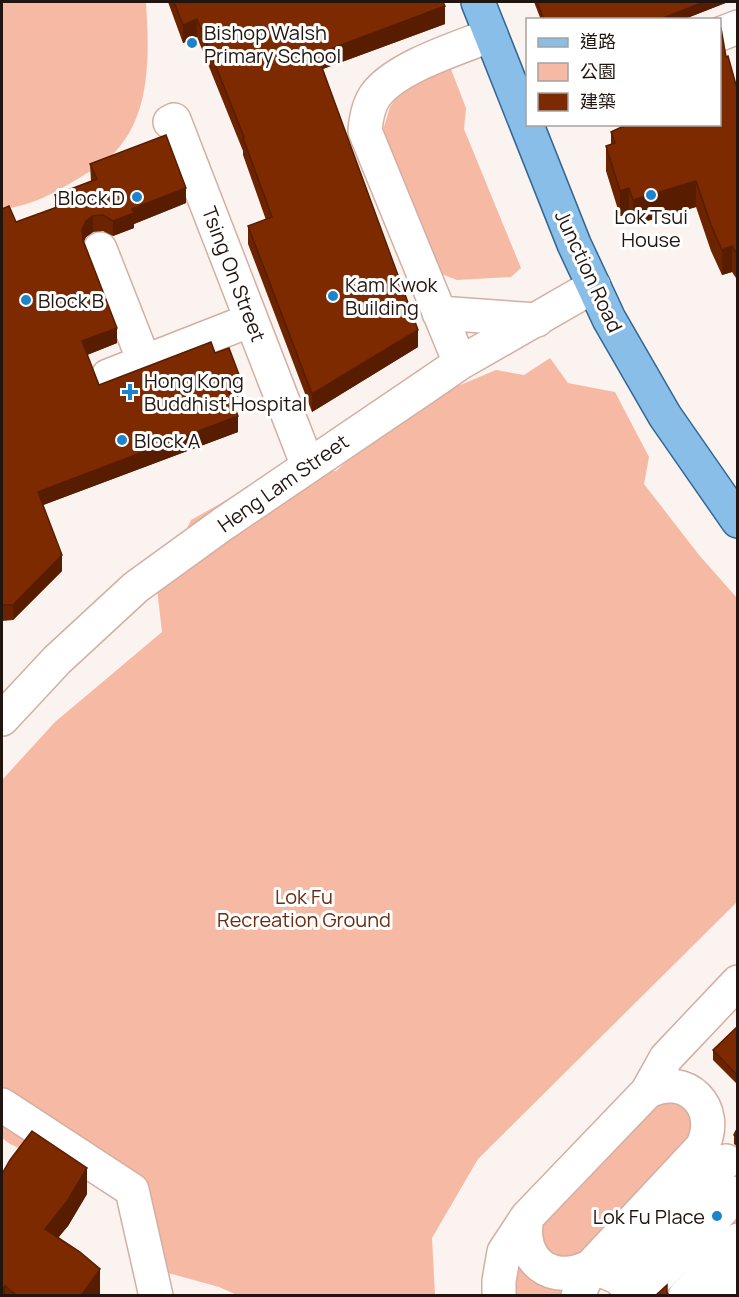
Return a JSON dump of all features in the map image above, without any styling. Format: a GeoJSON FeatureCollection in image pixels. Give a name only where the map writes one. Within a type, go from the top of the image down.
{"type":"FeatureCollection","features":[{"type":"Feature","properties":{"kind":"main road","name":"Junction Road"},"geometry":{"type":"LineString","coordinates":[[478,2],[525,114]]}},
{"type":"Feature","properties":{"kind":"main road","name":"Junction Road"},"geometry":{"type":"LineString","coordinates":[[530,126],[574,244],[609,319],[665,416],[738,521]]}},
{"type":"Feature","properties":{"kind":"street"},"geometry":{"type":"LineString","coordinates":[[721,34],[738,27]]}},
{"type":"Feature","properties":{"kind":"street"},"geometry":{"type":"LineString","coordinates":[[460,363],[365,131],[367,114],[376,96],[404,71],[491,35]]}},
{"type":"Feature","properties":{"kind":"street","name":"Tsing On Street"},"geometry":{"type":"LineString","coordinates":[[170,122],[174,120],[308,466]]}},
{"type":"Feature","properties":{"kind":"street"},"geometry":{"type":"LineString","coordinates":[[100,249],[144,361]]}},
{"type":"Feature","properties":{"kind":"street","name":"Heng Lam Street"},"geometry":{"type":"LineString","coordinates":[[2,719],[57,660],[136,587],[460,363],[594,286]]}},
{"type":"Feature","properties":{"kind":"street"},"geometry":{"type":"LineString","coordinates":[[440,313],[537,320]]}},
{"type":"Feature","properties":{"kind":"street"},"geometry":{"type":"LineString","coordinates":[[108,376],[251,320]]}},
{"type":"Feature","properties":{"kind":"street"},"geometry":{"type":"LineString","coordinates":[[499,1296],[504,1252],[527,1217],[647,1092],[666,1058],[738,982]]}},
{"type":"Feature","properties":{"kind":"street"},"geometry":{"type":"LineString","coordinates":[[578,1296],[604,1272],[697,1152],[722,1147],[699,1100],[690,1091],[664,1086],[647,1092]]}},
{"type":"Feature","properties":{"kind":"street"},"geometry":{"type":"LineString","coordinates":[[2,1105],[132,1190],[156,1296]]}},
{"type":"Feature","properties":{"kind":"street"},"geometry":{"type":"LineString","coordinates":[[527,1217],[524,1232],[526,1246],[538,1264],[547,1270],[568,1274],[604,1272],[639,1296],[738,1193]]}},
{"type":"Feature","properties":{"kind":"street"},"geometry":{"type":"LineString","coordinates":[[685,1296],[738,1240]]}},
{"type":"Feature","properties":{"kind":"street"},"geometry":{"type":"LineString","coordinates":[[723,1296],[738,1282]]}},
{"type":"Feature","properties":{"kind":"green space"},"geometry":{"type":"Polygon","coordinates":[[[2,2],[146,2],[148,40],[146,80],[142,100],[128,135],[116,151],[96,168],[57,191],[30,203],[2,209],[2,2]]]}},
{"type":"Feature","properties":{"kind":"green space"},"geometry":{"type":"Polygon","coordinates":[[[449,64],[466,108],[464,129],[521,268],[511,277],[457,280],[439,273],[382,133],[390,107],[410,78],[449,64]]]}},
{"type":"Feature","properties":{"kind":"green space","name":"Lok Fu Recreation Ground"},"geometry":{"type":"Polygon","coordinates":[[[550,358],[568,383],[615,392],[649,457],[644,484],[699,555],[737,598],[737,902],[478,1159],[432,1238],[435,1295],[237,1295],[219,1287],[161,1271],[117,1192],[10,1144],[2,1138],[2,780],[55,722],[162,632],[157,589],[191,520],[278,471],[336,471],[405,408],[496,370],[524,375],[550,358]]]}},
{"type":"Feature","properties":{"kind":"green space"},"geometry":{"type":"Polygon","coordinates":[[[667,1100],[684,1104],[694,1121],[688,1137],[584,1254],[563,1261],[544,1248],[541,1231],[543,1225],[655,1108],[667,1100]]]}},
{"type":"Feature","properties":{"kind":"green space"},"geometry":{"type":"Polygon","coordinates":[[[527,1264],[575,1286],[571,1295],[514,1296],[516,1271],[527,1264]]]}},
{"type":"Feature","properties":{"kind":"building"},"geometry":{"type":"Polygon","coordinates":[[[174,2],[443,2],[445,6],[317,54],[418,330],[312,394],[248,226],[272,217],[244,137],[197,19],[183,25],[174,2]]]}},
{"type":"Feature","properties":{"kind":"building"},"geometry":{"type":"Polygon","coordinates":[[[537,2],[704,2],[663,18],[543,18],[537,2]]]}},
{"type":"Feature","properties":{"kind":"building","name":"Lok Tsui House"},"geometry":{"type":"Polygon","coordinates":[[[721,28],[726,57],[728,56],[736,85],[738,85],[738,256],[732,246],[722,250],[696,181],[633,200],[629,188],[620,191],[606,146],[615,143],[611,132],[624,126],[721,126],[721,28]]]}},
{"type":"Feature","properties":{"kind":"building"},"geometry":{"type":"Polygon","coordinates":[[[166,135],[186,188],[132,209],[134,213],[113,221],[103,215],[93,216],[86,221],[82,230],[83,240],[117,328],[82,341],[99,385],[211,342],[215,353],[229,348],[241,380],[226,385],[238,416],[38,492],[62,555],[13,605],[2,605],[2,209],[9,206],[16,222],[60,206],[55,195],[97,179],[90,164],[166,135]]]}},
{"type":"Feature","properties":{"kind":"building"},"geometry":{"type":"Polygon","coordinates":[[[738,1026],[738,1076],[713,1050],[738,1026]]]}},
{"type":"Feature","properties":{"kind":"building"},"geometry":{"type":"Polygon","coordinates":[[[32,1131],[87,1168],[68,1200],[45,1229],[80,1252],[100,1269],[81,1296],[17,1296],[5,1286],[2,1291],[2,1174],[32,1131]]]}},
{"type":"Feature","properties":{"kind":"building"},"geometry":{"type":"Polygon","coordinates":[[[667,1285],[669,1296],[655,1296],[667,1285]]]}},
{"type":"Feature","properties":{"kind":"place","name":"Bishop Walsh Primary School"},"geometry":{"type":"Point","coordinates":[192,43]}},
{"type":"Feature","properties":{"kind":"place","name":"Lok Tsui House"},"geometry":{"type":"Point","coordinates":[651,195]}},
{"type":"Feature","properties":{"kind":"place","name":"Block D"},"geometry":{"type":"Point","coordinates":[137,197]}},
{"type":"Feature","properties":{"kind":"place","name":"Kam Kwok Building"},"geometry":{"type":"Point","coordinates":[333,296]}},
{"type":"Feature","properties":{"kind":"place","name":"Block B"},"geometry":{"type":"Point","coordinates":[26,300]}},
{"type":"Feature","properties":{"kind":"place","name":"Hong Kong Buddhist Hospital"},"geometry":{"type":"Point","coordinates":[130,392]}},
{"type":"Feature","properties":{"kind":"place","name":"Block A"},"geometry":{"type":"Point","coordinates":[122,440]}},
{"type":"Feature","properties":{"kind":"place","name":"Lok Fu Place"},"geometry":{"type":"Point","coordinates":[717,1216]}}]}
